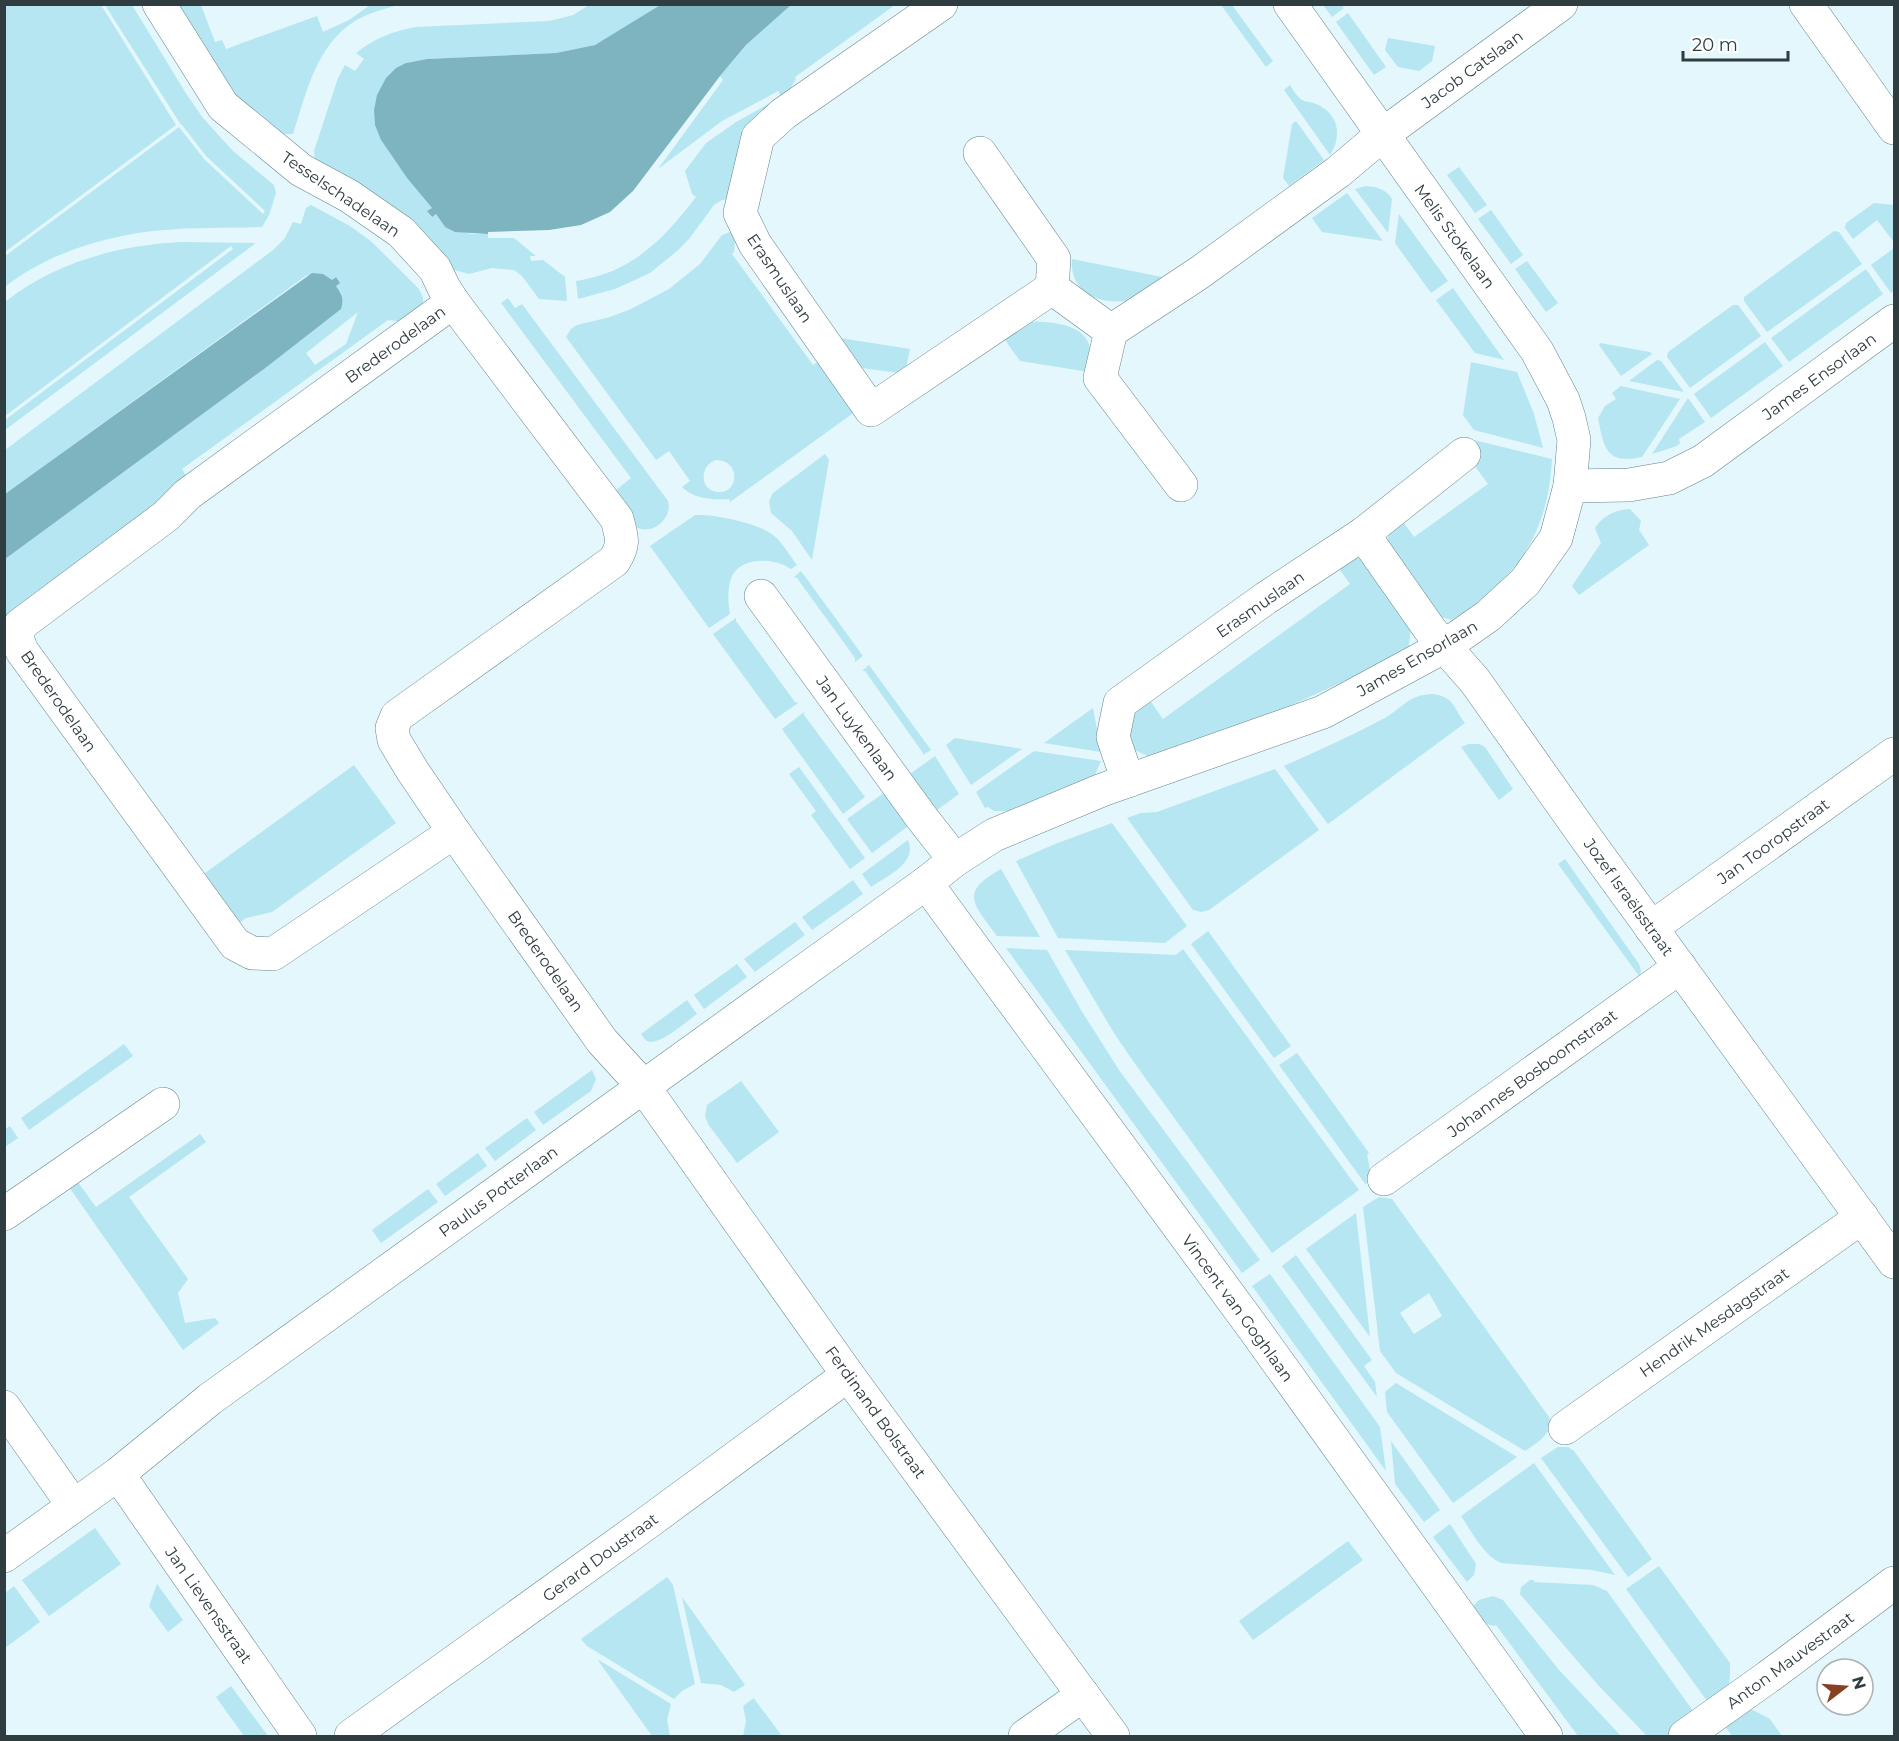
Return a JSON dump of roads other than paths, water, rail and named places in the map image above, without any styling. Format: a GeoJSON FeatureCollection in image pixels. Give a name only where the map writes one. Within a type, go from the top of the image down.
{"type":"FeatureCollection","features":[{"type":"Feature","properties":{"kind":"street","name":"Tesselschadelaan"},"geometry":{"type":"LineString","coordinates":[[159,4],[223,106],[301,170],[349,196],[401,232],[435,269],[453,302],[617,519],[622,536]]}},
{"type":"Feature","properties":{"kind":"street","name":"Erasmuslaan"},"geometry":{"type":"LineString","coordinates":[[941,4],[783,114],[758,137],[740,213],[754,244],[871,411],[1052,288]]}},
{"type":"Feature","properties":{"kind":"street","name":"Melis Stokelaan"},"geometry":{"type":"LineString","coordinates":[[1290,4],[1541,358],[1563,400],[1569,417],[1574,440],[1570,486]]}},
{"type":"Feature","properties":{"kind":"street","name":"Jacob Catslaan"},"geometry":{"type":"LineString","coordinates":[[1382,135],[1561,4]]}},
{"type":"Feature","properties":{"kind":"street"},"geometry":{"type":"LineString","coordinates":[[1806,4],[1894,129]]}},
{"type":"Feature","properties":{"kind":"street"},"geometry":{"type":"LineString","coordinates":[[1182,485],[1100,378],[1112,331],[1199,273],[1338,172],[1382,135]]}},
{"type":"Feature","properties":{"kind":"street"},"geometry":{"type":"LineString","coordinates":[[980,153],[1054,260],[1052,288],[1112,331]]}},
{"type":"Feature","properties":{"kind":"street","name":"Brederodelaan"},"geometry":{"type":"LineString","coordinates":[[453,302],[188,494],[166,516],[20,625],[17,638],[22,651],[235,944],[252,953],[273,954],[454,832]]}},
{"type":"Feature","properties":{"kind":"street","name":"James Ensorlaan"},"geometry":{"type":"LineString","coordinates":[[926,883],[955,860],[993,835],[1128,781],[1323,712],[1445,646],[1488,616],[1525,582],[1556,538],[1570,486],[1629,485],[1669,478],[1703,461],[1894,321]]}},
{"type":"Feature","properties":{"kind":"street","name":"Erasmuslaan"},"geometry":{"type":"LineString","coordinates":[[1128,781],[1113,737],[1120,703],[1266,598],[1363,534],[1464,454]]}},
{"type":"Feature","properties":{"kind":"street","name":"Jozef Israëlsstraat"},"geometry":{"type":"LineString","coordinates":[[1363,534],[1431,632],[1475,681],[1862,1217],[1891,1249]]}},
{"type":"Feature","properties":{"kind":"street","name":"Brederodelaan"},"geometry":{"type":"LineString","coordinates":[[622,536],[622,548],[614,561],[397,716],[392,728],[394,740],[454,832],[603,1041],[643,1086]]}},
{"type":"Feature","properties":{"kind":"street","name":"Jan Luykenlaan"},"geometry":{"type":"LineString","coordinates":[[761,596],[955,860]]}},
{"type":"Feature","properties":{"kind":"street","name":"Jan Tooropstraat"},"geometry":{"type":"LineString","coordinates":[[1652,928],[1894,754]]}},
{"type":"Feature","properties":{"kind":"street","name":"Paulus Potterlaan"},"geometry":{"type":"LineString","coordinates":[[4,1556],[118,1474],[210,1399],[926,883]]}},
{"type":"Feature","properties":{"kind":"street","name":"Vincent van Goghlaan"},"geometry":{"type":"LineString","coordinates":[[926,883],[1254,1329],[1546,1737]]}},
{"type":"Feature","properties":{"kind":"street","name":"Johannes Bosboomstraat"},"geometry":{"type":"LineString","coordinates":[[1384,1179],[1680,967]]}},
{"type":"Feature","properties":{"kind":"street","name":"Ferdinand Bolstraat"},"geometry":{"type":"LineString","coordinates":[[643,1086],[848,1375],[1113,1737]]}},
{"type":"Feature","properties":{"kind":"street"},"geometry":{"type":"LineString","coordinates":[[4,1214],[163,1104]]}},
{"type":"Feature","properties":{"kind":"street","name":"Hendrik Mesdagstraat"},"geometry":{"type":"LineString","coordinates":[[1565,1428],[1862,1217]]}},
{"type":"Feature","properties":{"kind":"street","name":"Gerard Doustraat"},"geometry":{"type":"LineString","coordinates":[[351,1737],[848,1375]]}},
{"type":"Feature","properties":{"kind":"street"},"geometry":{"type":"LineString","coordinates":[[4,1407],[74,1505]]}},
{"type":"Feature","properties":{"kind":"street","name":"Jan Lievensstraat"},"geometry":{"type":"LineString","coordinates":[[118,1474],[300,1737]]}},
{"type":"Feature","properties":{"kind":"street","name":"Anton Mauvestraat"},"geometry":{"type":"LineString","coordinates":[[1685,1737],[1894,1583]]}},
{"type":"Feature","properties":{"kind":"street"},"geometry":{"type":"LineString","coordinates":[[1024,1737],[1083,1695]]}}]}
